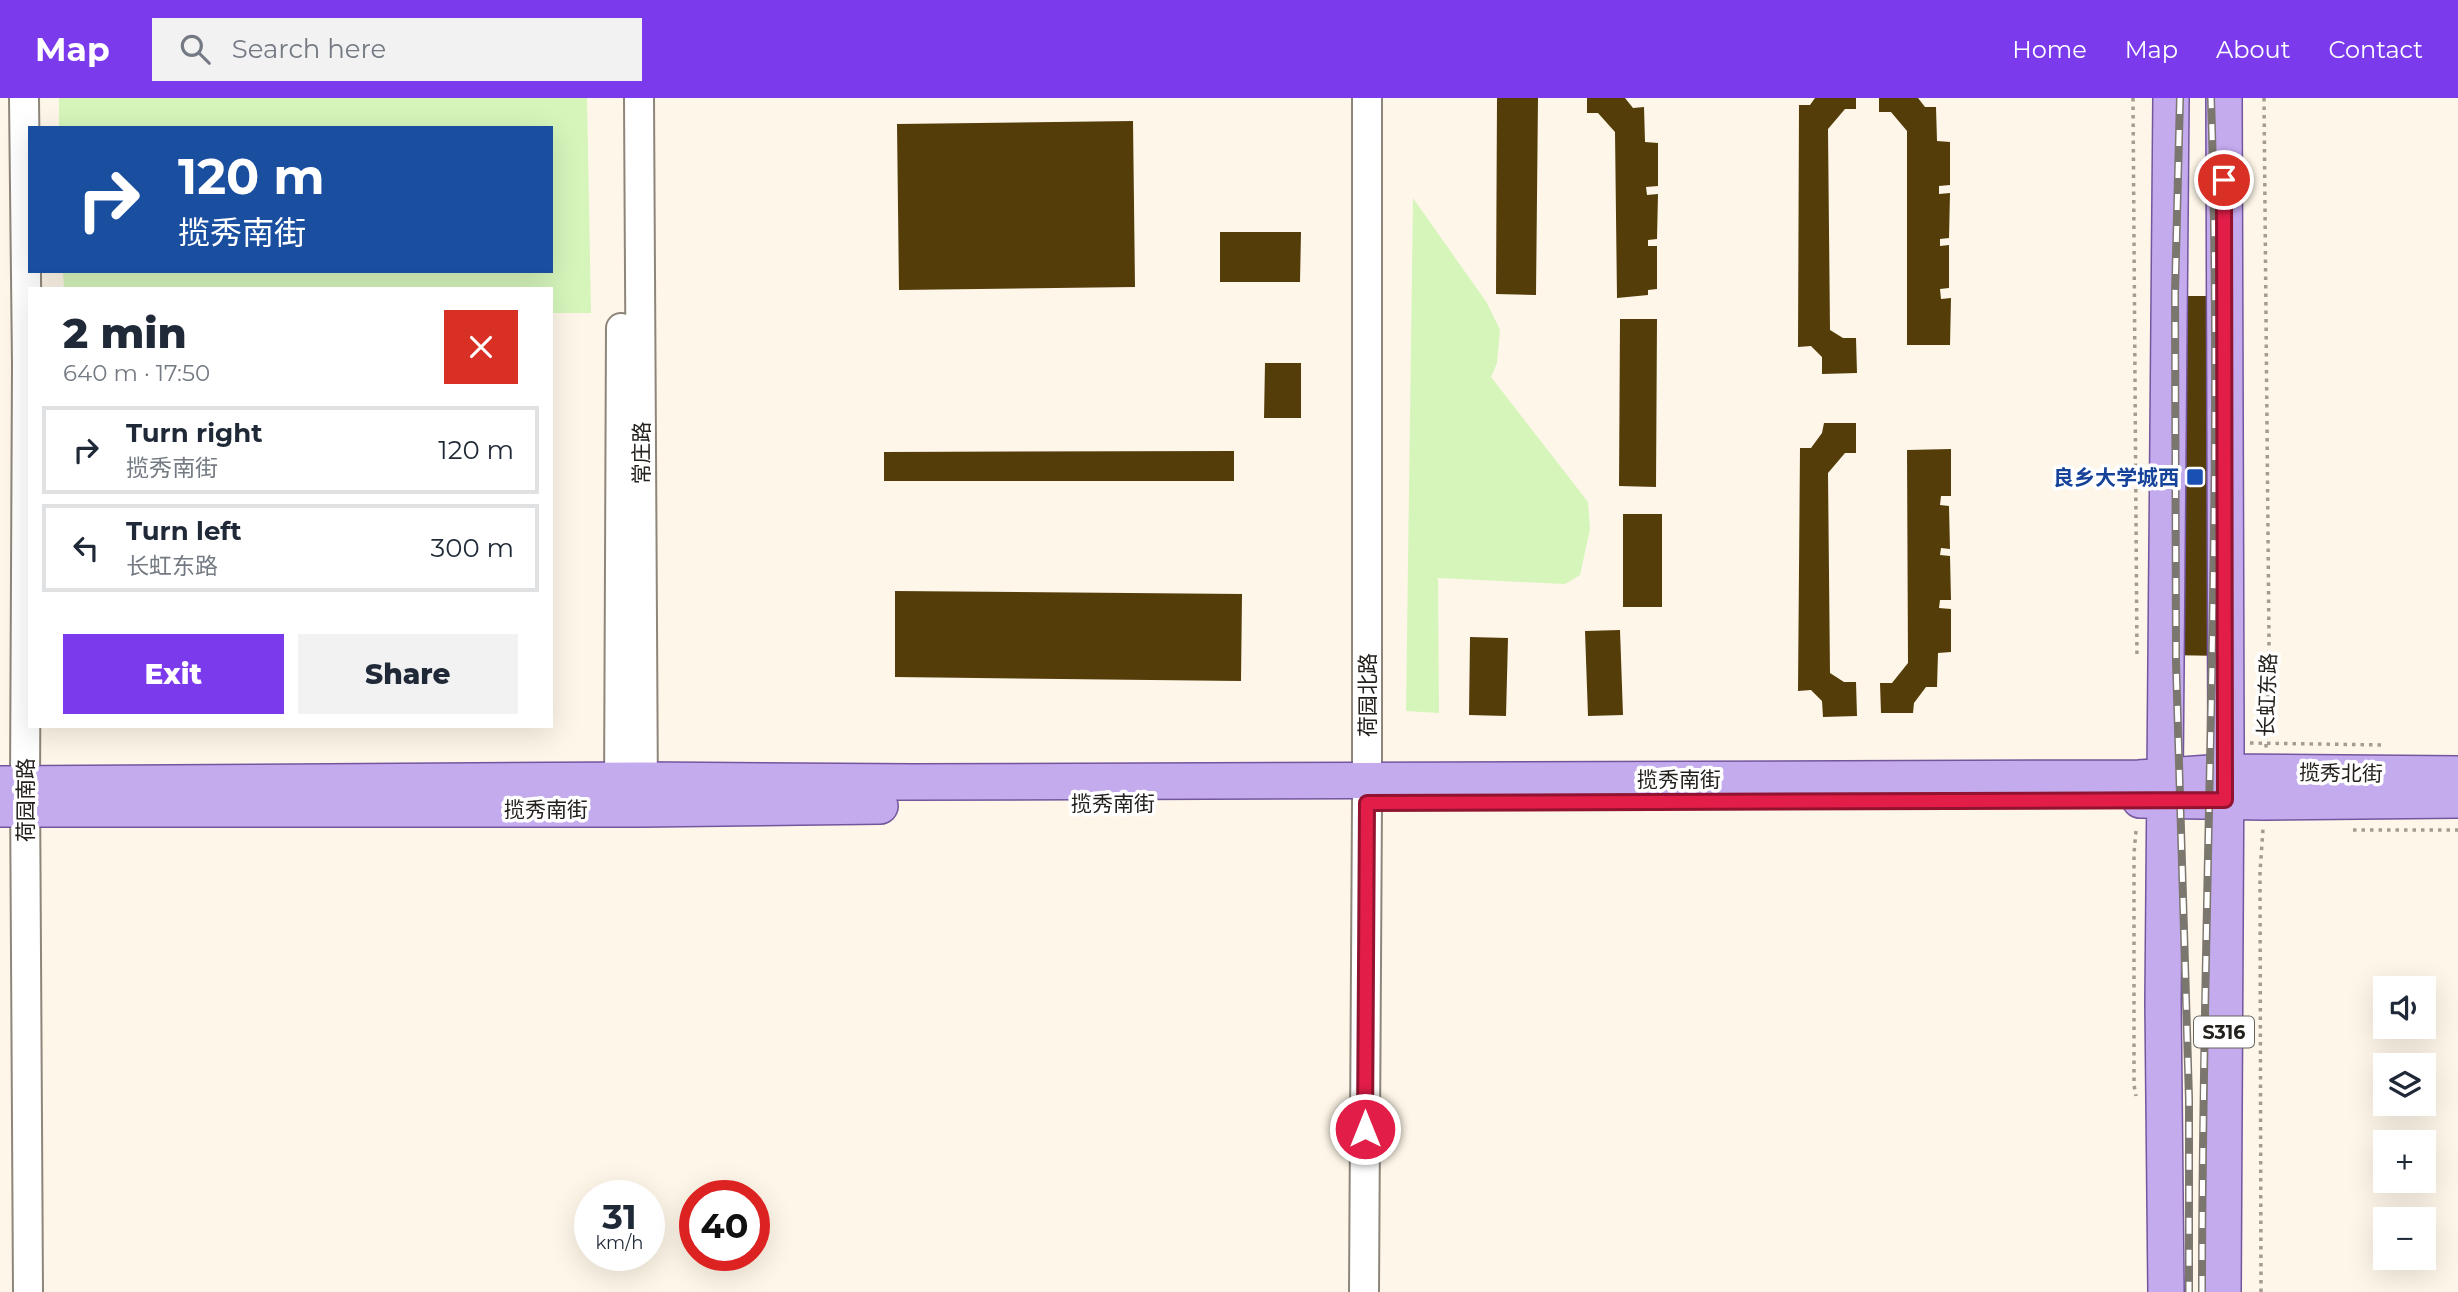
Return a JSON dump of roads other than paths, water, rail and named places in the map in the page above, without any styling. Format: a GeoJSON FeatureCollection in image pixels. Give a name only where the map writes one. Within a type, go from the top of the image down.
{"type":"FeatureCollection","features":[{"type":"Feature","properties":{"kind":"main road","name":"S316"},"geometry":{"type":"LineString","coordinates":[[2166,1292],[2164,787],[2171,98]]}},
{"type":"Feature","properties":{"kind":"main road","name":"长虹东路"},"geometry":{"type":"LineString","coordinates":[[2223,1292],[2224,98]]}},
{"type":"Feature","properties":{"kind":"main road","name":"揽秀北街"},"geometry":{"type":"LineString","coordinates":[[2264,787],[2458,774]]}},
{"type":"Feature","properties":{"kind":"main road","name":"揽秀南街"},"geometry":{"type":"LineString","coordinates":[[12,797],[631,794],[1036,804],[1367,791],[2225,786]]}},
{"type":"Feature","properties":{"kind":"main road","name":"揽秀北街"},"geometry":{"type":"LineString","coordinates":[[2225,786],[2458,800]]}},
{"type":"Feature","properties":{"kind":"street","name":"荷园南路"},"geometry":{"type":"LineString","coordinates":[[24,98],[27,365],[12,797],[28,1292]]}},
{"type":"Feature","properties":{"kind":"street","name":"常庄路"},"geometry":{"type":"LineString","coordinates":[[622,98],[631,794]]}},
{"type":"Feature","properties":{"kind":"street","name":"常庄路"},"geometry":{"type":"LineString","coordinates":[[631,794],[639,98]]}},
{"type":"Feature","properties":{"kind":"street","name":"荷园北路"},"geometry":{"type":"LineString","coordinates":[[1364,1292],[1367,98]]}},
{"type":"Feature","properties":{"kind":"railway"},"geometry":{"type":"LineString","coordinates":[[2180,98],[2175,293],[2176,662],[2189,1099],[2189,1292]]}},
{"type":"Feature","properties":{"kind":"railway"},"geometry":{"type":"LineString","coordinates":[[2202,1292],[2214,546],[2211,98]]}},
{"type":"Feature","properties":{"kind":"place","name":"良乡大学城西"},"geometry":{"type":"Point","coordinates":[2195,477]}}]}
